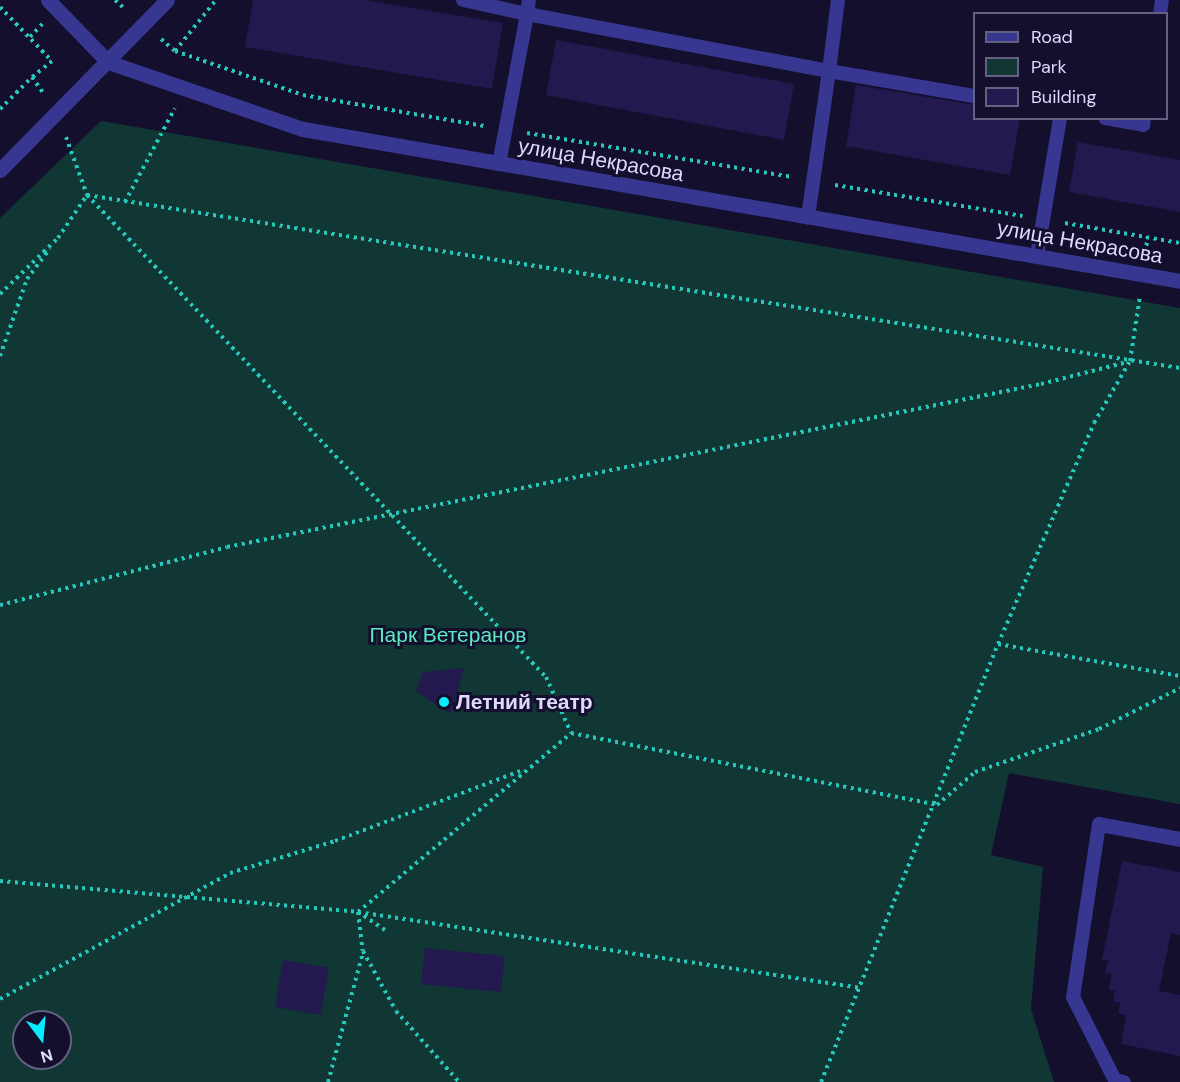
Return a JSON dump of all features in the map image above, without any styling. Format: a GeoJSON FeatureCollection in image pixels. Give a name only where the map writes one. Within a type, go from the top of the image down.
{"type":"FeatureCollection","features":[{"type":"Feature","properties":{"kind":"street","name":"улица Некрасова"},"geometry":{"type":"LineString","coordinates":[[48,0],[108,62],[303,129],[1180,281]]}},
{"type":"Feature","properties":{"kind":"street"},"geometry":{"type":"LineString","coordinates":[[0,170],[145,26],[167,0]]}},
{"type":"Feature","properties":{"kind":"street"},"geometry":{"type":"LineString","coordinates":[[1099,824],[1180,839]]}},
{"type":"Feature","properties":{"kind":"lane"},"geometry":{"type":"LineString","coordinates":[[463,0],[528,7],[829,71],[973,96]]}},
{"type":"Feature","properties":{"kind":"lane"},"geometry":{"type":"LineString","coordinates":[[808,217],[838,0]]}},
{"type":"Feature","properties":{"kind":"lane"},"geometry":{"type":"LineString","coordinates":[[499,164],[528,7]]}},
{"type":"Feature","properties":{"kind":"lane"},"geometry":{"type":"LineString","coordinates":[[1037,256],[1060,120]]}},
{"type":"Feature","properties":{"kind":"lane"},"geometry":{"type":"LineString","coordinates":[[1116,120],[1143,125],[1144,120]]}},
{"type":"Feature","properties":{"kind":"lane"},"geometry":{"type":"LineString","coordinates":[[1099,824],[1073,997],[1115,1080],[1124,1082]]}},
{"type":"Feature","properties":{"kind":"path"},"geometry":{"type":"LineString","coordinates":[[115,0],[175,51],[303,96],[1180,243]]}},
{"type":"Feature","properties":{"kind":"path"},"geometry":{"type":"LineString","coordinates":[[175,51],[216,0]]}},
{"type":"Feature","properties":{"kind":"path"},"geometry":{"type":"LineString","coordinates":[[0,7],[52,61],[32,76],[0,109]]}},
{"type":"Feature","properties":{"kind":"path"},"geometry":{"type":"LineString","coordinates":[[125,202],[202,61]]}},
{"type":"Feature","properties":{"kind":"path"},"geometry":{"type":"LineString","coordinates":[[32,76],[58,114],[87,195],[546,677],[571,733]]}},
{"type":"Feature","properties":{"kind":"path"},"geometry":{"type":"LineString","coordinates":[[87,195],[1180,368]]}},
{"type":"Feature","properties":{"kind":"path"},"geometry":{"type":"LineString","coordinates":[[0,356],[27,279],[87,195]]}},
{"type":"Feature","properties":{"kind":"path"},"geometry":{"type":"LineString","coordinates":[[0,294],[57,238]]}},
{"type":"Feature","properties":{"kind":"path"},"geometry":{"type":"LineString","coordinates":[[822,1082],[937,805],[998,644],[1094,423],[1131,361],[1144,274]]}},
{"type":"Feature","properties":{"kind":"path"},"geometry":{"type":"LineString","coordinates":[[0,605],[227,547],[393,517],[1131,361]]}},
{"type":"Feature","properties":{"kind":"path"},"geometry":{"type":"LineString","coordinates":[[998,644],[1180,676]]}},
{"type":"Feature","properties":{"kind":"path"},"geometry":{"type":"LineString","coordinates":[[937,805],[975,772],[1098,729],[1180,688]]}},
{"type":"Feature","properties":{"kind":"path"},"geometry":{"type":"LineString","coordinates":[[358,912],[524,770],[571,733],[937,805]]}},
{"type":"Feature","properties":{"kind":"path"},"geometry":{"type":"LineString","coordinates":[[0,999],[230,873],[335,841],[524,770]]}},
{"type":"Feature","properties":{"kind":"path"},"geometry":{"type":"LineString","coordinates":[[0,881],[358,912],[861,988]]}},
{"type":"Feature","properties":{"kind":"path"},"geometry":{"type":"LineString","coordinates":[[358,912],[385,930]]}},
{"type":"Feature","properties":{"kind":"path"},"geometry":{"type":"LineString","coordinates":[[328,1082],[363,951],[358,912]]}},
{"type":"Feature","properties":{"kind":"path"},"geometry":{"type":"LineString","coordinates":[[363,951],[412,1033],[459,1082]]}},
{"type":"Feature","properties":{"kind":"green space","name":"Парк Ветеранов"},"geometry":{"type":"Polygon","coordinates":[[[101,121],[1180,308],[1180,804],[1009,773],[991,855],[1043,867],[1031,1009],[1054,1082],[0,1082],[0,218],[101,121]]]}},
{"type":"Feature","properties":{"kind":"building"},"geometry":{"type":"Polygon","coordinates":[[[253,0],[364,0],[503,23],[492,89],[245,47],[253,0]]]}},
{"type":"Feature","properties":{"kind":"building"},"geometry":{"type":"Polygon","coordinates":[[[556,40],[794,84],[784,140],[546,95],[556,40]]]}},
{"type":"Feature","properties":{"kind":"building"},"geometry":{"type":"Polygon","coordinates":[[[856,85],[973,105],[973,120],[1020,120],[1010,175],[846,146],[856,85]]]}},
{"type":"Feature","properties":{"kind":"building"},"geometry":{"type":"Polygon","coordinates":[[[1078,142],[1180,160],[1180,212],[1069,192],[1078,142]]]}},
{"type":"Feature","properties":{"kind":"building","name":"Летний театр"},"geometry":{"type":"Polygon","coordinates":[[[464,668],[451,714],[416,691],[423,672],[464,668]]]}},
{"type":"Feature","properties":{"kind":"building"},"geometry":{"type":"Polygon","coordinates":[[[1122,861],[1180,872],[1180,935],[1171,933],[1159,991],[1180,995],[1180,1056],[1121,1044],[1126,1015],[1118,1013],[1120,1003],[1113,1001],[1115,991],[1109,990],[1112,974],[1105,973],[1108,960],[1102,960],[1122,861]]]}},
{"type":"Feature","properties":{"kind":"building"},"geometry":{"type":"Polygon","coordinates":[[[425,948],[505,956],[501,992],[421,984],[425,948]]]}},
{"type":"Feature","properties":{"kind":"building"},"geometry":{"type":"Polygon","coordinates":[[[283,960],[329,968],[321,1015],[275,1007],[283,960]]]}},
{"type":"Feature","properties":{"kind":"place","name":"Летний театр"},"geometry":{"type":"Point","coordinates":[444,702]}}]}
